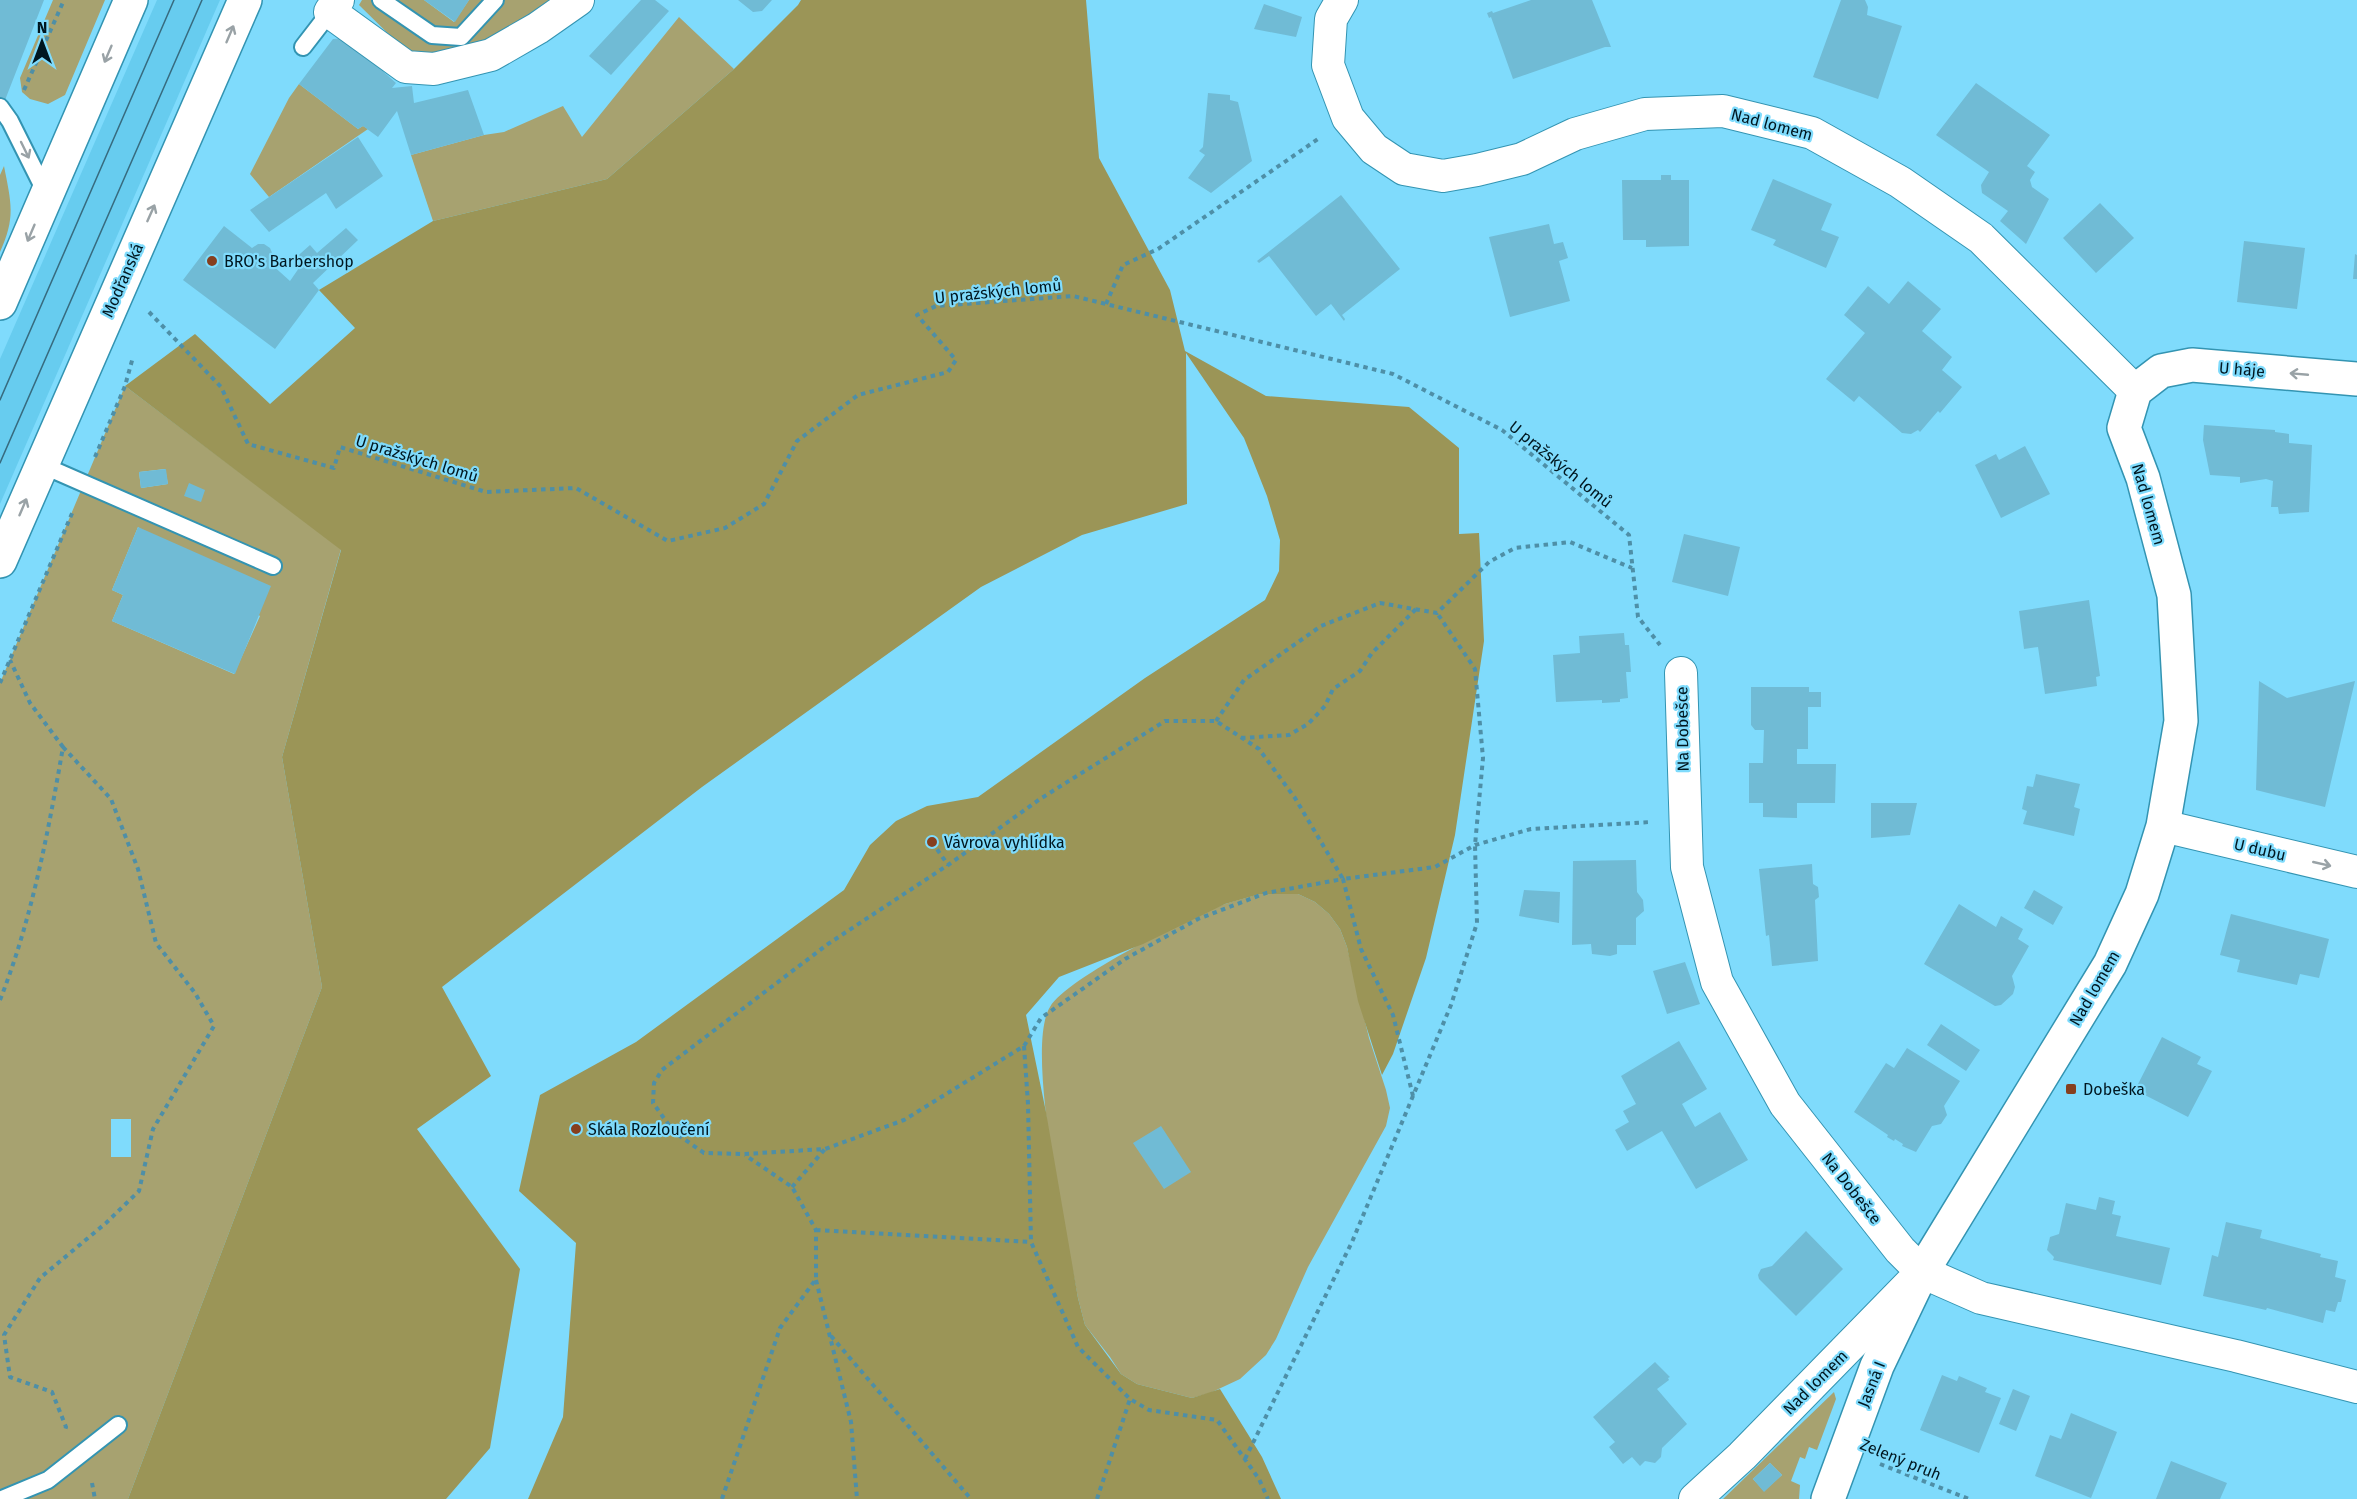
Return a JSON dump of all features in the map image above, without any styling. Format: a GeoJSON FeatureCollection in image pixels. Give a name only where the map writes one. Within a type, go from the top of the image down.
{"type":"FeatureCollection","features":[{"type":"Feature","properties":{"kind":"street"},"geometry":{"type":"LineString","coordinates":[[0,303],[131,0]]}},
{"type":"Feature","properties":{"kind":"street","name":"Modřanská"},"geometry":{"type":"LineString","coordinates":[[0,561],[244,0]]}},
{"type":"Feature","properties":{"kind":"street"},"geometry":{"type":"LineString","coordinates":[[334,6],[406,67],[434,69],[490,54],[538,28],[578,0]]}},
{"type":"Feature","properties":{"kind":"street","name":"Nad lomem"},"geometry":{"type":"LineString","coordinates":[[1341,0],[1331,19],[1328,65],[1348,118],[1374,149],[1404,169],[1443,176],[1477,170],[1522,159],[1575,134],[1645,114],[1723,111],[1812,133],[1900,182],[1981,238],[2135,391],[2124,428],[2143,478],[2174,595],[2181,721],[2163,826],[2142,894],[2110,964],[1922,1272],[1742,1456],[1695,1499]]}},
{"type":"Feature","properties":{"kind":"street","name":"U háje"},"geometry":{"type":"LineString","coordinates":[[2135,391],[2161,371],[2192,365],[2357,379]]}},
{"type":"Feature","properties":{"kind":"street","name":"Na Dobešce"},"geometry":{"type":"LineString","coordinates":[[1681,673],[1687,867],[1717,982],[1785,1104],[1900,1250],[1922,1272],[1981,1298],[2357,1386]]}},
{"type":"Feature","properties":{"kind":"street","name":"U dubu"},"geometry":{"type":"LineString","coordinates":[[2163,826],[2357,872]]}},
{"type":"Feature","properties":{"kind":"street","name":"Jasná I"},"geometry":{"type":"LineString","coordinates":[[1828,1499],[1877,1366],[1922,1272]]}},
{"type":"Feature","properties":{"kind":"lane"},"geometry":{"type":"LineString","coordinates":[[381,0],[432,35],[461,37],[495,0]]}},
{"type":"Feature","properties":{"kind":"lane"},"geometry":{"type":"LineString","coordinates":[[303,47],[334,6]]}},
{"type":"Feature","properties":{"kind":"lane"},"geometry":{"type":"LineString","coordinates":[[0,107],[10,121],[47,195]]}},
{"type":"Feature","properties":{"kind":"lane"},"geometry":{"type":"LineString","coordinates":[[42,465],[273,566]]}},
{"type":"Feature","properties":{"kind":"lane"},"geometry":{"type":"LineString","coordinates":[[2,1499],[48,1480],[118,1425]]}},
{"type":"Feature","properties":{"kind":"path"},"geometry":{"type":"LineString","coordinates":[[22,94],[64,0]]}},
{"type":"Feature","properties":{"kind":"path"},"geometry":{"type":"LineString","coordinates":[[1106,304],[1123,265],[1158,249],[1348,118]]}},
{"type":"Feature","properties":{"kind":"path","name":"U pražských lomů"},"geometry":{"type":"LineString","coordinates":[[146,310],[221,387],[248,444],[334,468],[340,447],[486,492],[576,488],[668,541],[725,528],[764,504],[797,441],[858,395],[948,372],[956,360],[917,315],[936,306],[1072,296],[1106,304],[1393,374],[1502,430],[1629,535],[1638,617],[1681,673]]}},
{"type":"Feature","properties":{"kind":"path"},"geometry":{"type":"LineString","coordinates":[[1437,613],[1489,562],[1515,548],[1570,542],[1632,568]]}},
{"type":"Feature","properties":{"kind":"path"},"geometry":{"type":"LineString","coordinates":[[1216,721],[1244,680],[1322,626],[1380,603],[1437,613],[1475,669],[1483,758],[1475,845],[1477,922],[1451,1005],[1352,1242],[1245,1459]]}},
{"type":"Feature","properties":{"kind":"path"},"geometry":{"type":"LineString","coordinates":[[1241,738],[1288,735],[1308,724],[1324,706],[1333,689],[1360,671],[1372,653],[1416,609]]}},
{"type":"Feature","properties":{"kind":"path"},"geometry":{"type":"LineString","coordinates":[[10,659],[30,703],[63,747],[111,799],[138,869],[156,943],[195,993],[214,1026],[153,1129],[139,1191],[106,1223],[40,1278],[4,1335],[10,1377],[52,1392],[66,1427],[48,1480]]}},
{"type":"Feature","properties":{"kind":"path"},"geometry":{"type":"LineString","coordinates":[[1413,1096],[1394,1015],[1361,949],[1343,879],[1295,798],[1259,750],[1216,721],[1165,721],[1040,799],[948,865],[828,944],[662,1070],[654,1083],[653,1103],[674,1132],[704,1153],[744,1154],[825,1149],[904,1120],[1024,1046],[1041,1018],[1125,959],[1198,919],[1266,893],[1343,879],[1435,867],[1475,845],[1531,829],[1643,822],[1684,822]]}},
{"type":"Feature","properties":{"kind":"path"},"geometry":{"type":"LineString","coordinates":[[0,1000],[14,966],[44,851],[63,747]]}},
{"type":"Feature","properties":{"kind":"path"},"geometry":{"type":"LineString","coordinates":[[932,842],[948,865]]}},
{"type":"Feature","properties":{"kind":"path"},"geometry":{"type":"LineString","coordinates":[[1024,1046],[1028,1104],[1031,1242],[1078,1347],[1130,1399],[1149,1410],[1217,1419],[1259,1479],[1268,1499]]}},
{"type":"Feature","properties":{"kind":"path"},"geometry":{"type":"LineString","coordinates":[[792,1186],[825,1149]]}},
{"type":"Feature","properties":{"kind":"path"},"geometry":{"type":"LineString","coordinates":[[744,1154],[792,1186],[816,1230],[816,1280],[851,1422],[857,1499]]}},
{"type":"Feature","properties":{"kind":"path"},"geometry":{"type":"LineString","coordinates":[[816,1230],[1031,1242]]}},
{"type":"Feature","properties":{"kind":"path"},"geometry":{"type":"LineString","coordinates":[[722,1499],[780,1328],[816,1280]]}},
{"type":"Feature","properties":{"kind":"path"},"geometry":{"type":"LineString","coordinates":[[830,1334],[971,1499]]}},
{"type":"Feature","properties":{"kind":"path"},"geometry":{"type":"LineString","coordinates":[[1096,1499],[1130,1399]]}},
{"type":"Feature","properties":{"kind":"path","name":"Zelený pruh"},"geometry":{"type":"LineString","coordinates":[[1845,1450],[1969,1499]]}},
{"type":"Feature","properties":{"kind":"shaded area"},"geometry":{"type":"Polygon","coordinates":[[[53,0],[105,0],[65,95],[48,104],[30,99],[22,92],[20,78],[53,0]]]}},
{"type":"Feature","properties":{"kind":"shaded area"},"geometry":{"type":"Polygon","coordinates":[[[157,0],[220,0],[0,504],[0,359],[157,0]]]}},
{"type":"Feature","properties":{"kind":"shaded area"},"geometry":{"type":"Polygon","coordinates":[[[362,0],[424,0],[454,22],[469,0],[578,0],[496,59],[410,55],[359,5],[362,0]]]}},
{"type":"Feature","properties":{"kind":"shaded area"},"geometry":{"type":"Polygon","coordinates":[[[801,0],[1086,0],[1099,158],[1170,290],[1185,351],[1266,396],[1409,407],[1459,448],[1459,534],[1479,533],[1484,641],[1455,835],[1426,958],[1393,1054],[1382,1075],[1358,1001],[1347,947],[1340,929],[1329,914],[1315,902],[1298,894],[1260,894],[1225,904],[1143,944],[1059,977],[1026,1015],[1046,1112],[1078,1298],[1085,1325],[1121,1374],[1137,1384],[1192,1398],[1220,1389],[1262,1457],[1281,1499],[528,1499],[563,1417],[576,1243],[519,1191],[540,1095],[636,1042],[844,890],[870,845],[896,821],[927,806],[978,797],[1145,678],[1265,600],[1279,571],[1280,540],[1267,496],[1244,438],[1186,353],[1187,504],[1082,535],[981,587],[702,787],[442,987],[491,1076],[417,1129],[520,1269],[490,1448],[446,1499],[128,1499],[322,987],[282,757],[341,550],[125,386],[195,334],[270,404],[355,328],[319,290],[433,221],[607,179],[734,69],[801,0]]]}},
{"type":"Feature","properties":{"kind":"shaded area"},"geometry":{"type":"Polygon","coordinates":[[[679,17],[734,69],[607,179],[433,221],[411,155],[484,135],[504,132],[563,106],[582,137],[679,17]]]}},
{"type":"Feature","properties":{"kind":"shaded area"},"geometry":{"type":"Polygon","coordinates":[[[299,84],[358,129],[363,126],[368,129],[269,197],[250,174],[289,98],[299,84]]]}},
{"type":"Feature","properties":{"kind":"shaded area"},"geometry":{"type":"Polygon","coordinates":[[[4,166],[11,209],[8,229],[0,252],[0,175],[4,166]]]}},
{"type":"Feature","properties":{"kind":"shaded area"},"geometry":{"type":"Polygon","coordinates":[[[125,386],[341,549],[282,757],[322,987],[128,1499],[0,1499],[0,683],[125,386]],[[165,469],[139,472],[141,488],[168,484],[165,469]],[[138,527],[112,590],[123,595],[112,621],[234,674],[260,616],[138,527]],[[111,1119],[111,1157],[131,1157],[131,1119],[111,1119]]]}},
{"type":"Feature","properties":{"kind":"shaded area"},"geometry":{"type":"Polygon","coordinates":[[[1260,894],[1298,894],[1315,902],[1329,914],[1340,929],[1347,947],[1369,1038],[1390,1108],[1386,1126],[1308,1267],[1276,1339],[1266,1355],[1240,1379],[1210,1393],[1192,1398],[1137,1384],[1121,1374],[1085,1325],[1050,1148],[1042,1062],[1043,1029],[1050,1007],[1061,994],[1104,965],[1159,934],[1208,911],[1260,894]]]}},
{"type":"Feature","properties":{"kind":"shaded area"},"geometry":{"type":"Polygon","coordinates":[[[1834,1392],[1836,1399],[1817,1450],[1809,1447],[1805,1459],[1800,1457],[1791,1481],[1800,1485],[1799,1499],[1723,1499],[1834,1392]],[[1770,1463],[1753,1479],[1764,1491],[1782,1475],[1770,1463]]]}},
{"type":"Feature","properties":{"kind":"building"},"geometry":{"type":"Polygon","coordinates":[[[0,0],[44,0],[0,113],[0,0]]]}},
{"type":"Feature","properties":{"kind":"building"},"geometry":{"type":"Polygon","coordinates":[[[424,0],[469,0],[455,22],[424,0]]]}},
{"type":"Feature","properties":{"kind":"building"},"geometry":{"type":"Polygon","coordinates":[[[641,0],[655,0],[669,11],[611,75],[589,56],[641,0]]]}},
{"type":"Feature","properties":{"kind":"building"},"geometry":{"type":"Polygon","coordinates":[[[738,0],[772,0],[762,11],[753,12],[738,0]]]}},
{"type":"Feature","properties":{"kind":"building"},"geometry":{"type":"Polygon","coordinates":[[[1531,0],[1592,0],[1611,47],[1605,47],[1513,79],[1491,17],[1489,18],[1487,13],[1531,0]]]}},
{"type":"Feature","properties":{"kind":"building"},"geometry":{"type":"Polygon","coordinates":[[[1841,0],[1865,0],[1868,7],[1867,15],[1902,26],[1878,99],[1813,77],[1841,0]]]}},
{"type":"Feature","properties":{"kind":"building"},"geometry":{"type":"Polygon","coordinates":[[[1264,4],[1302,17],[1296,37],[1254,29],[1264,4]]]}},
{"type":"Feature","properties":{"kind":"building"},"geometry":{"type":"Polygon","coordinates":[[[346,38],[396,83],[392,88],[412,86],[414,103],[468,90],[484,135],[411,155],[397,111],[378,137],[363,126],[358,129],[299,84],[333,39],[346,38]]]}},
{"type":"Feature","properties":{"kind":"building"},"geometry":{"type":"Polygon","coordinates":[[[1976,83],[2050,135],[2027,166],[2035,172],[2030,180],[2032,187],[2049,199],[2026,244],[2000,221],[2008,211],[1982,193],[1981,185],[1989,172],[1936,135],[1976,83]]]}},
{"type":"Feature","properties":{"kind":"building"},"geometry":{"type":"Polygon","coordinates":[[[1208,93],[1230,95],[1230,100],[1238,102],[1252,161],[1211,193],[1188,178],[1205,155],[1199,151],[1203,147],[1208,93]]]}},
{"type":"Feature","properties":{"kind":"building"},"geometry":{"type":"Polygon","coordinates":[[[358,137],[383,176],[336,209],[326,193],[269,232],[250,210],[358,137]]]}},
{"type":"Feature","properties":{"kind":"building"},"geometry":{"type":"Polygon","coordinates":[[[1661,175],[1671,175],[1671,180],[1689,180],[1689,246],[1646,247],[1646,240],[1623,240],[1622,180],[1661,180],[1661,175]]]}},
{"type":"Feature","properties":{"kind":"building"},"geometry":{"type":"Polygon","coordinates":[[[1773,179],[1832,204],[1821,230],[1839,237],[1826,268],[1773,245],[1776,240],[1751,230],[1773,179]]]}},
{"type":"Feature","properties":{"kind":"building"},"geometry":{"type":"Polygon","coordinates":[[[1341,195],[1400,269],[1342,315],[1344,321],[1331,304],[1316,316],[1269,256],[1259,263],[1257,261],[1341,195]]]}},
{"type":"Feature","properties":{"kind":"building"},"geometry":{"type":"Polygon","coordinates":[[[2100,203],[2134,238],[2096,273],[2063,238],[2100,203]]]}},
{"type":"Feature","properties":{"kind":"building"},"geometry":{"type":"Polygon","coordinates":[[[1549,224],[1554,244],[1563,242],[1568,258],[1559,261],[1570,301],[1510,317],[1489,237],[1549,224]]]}},
{"type":"Feature","properties":{"kind":"building"},"geometry":{"type":"Polygon","coordinates":[[[224,226],[252,248],[258,244],[264,244],[270,248],[273,255],[270,263],[290,281],[299,268],[292,261],[310,245],[317,253],[346,228],[358,240],[313,283],[319,290],[275,349],[183,280],[224,226]]]}},
{"type":"Feature","properties":{"kind":"building"},"geometry":{"type":"Polygon","coordinates":[[[2244,241],[2305,248],[2297,309],[2237,302],[2244,241]]]}},
{"type":"Feature","properties":{"kind":"building"},"geometry":{"type":"Polygon","coordinates":[[[2355,254],[2357,255],[2357,279],[2353,279],[2355,254]]]}},
{"type":"Feature","properties":{"kind":"building"},"geometry":{"type":"Polygon","coordinates":[[[1908,281],[1941,309],[1922,331],[1952,357],[1942,370],[1962,387],[1920,432],[1918,430],[1911,434],[1902,433],[1859,396],[1854,402],[1826,379],[1865,333],[1844,315],[1868,286],[1889,304],[1908,281]]]}},
{"type":"Feature","properties":{"kind":"building"},"geometry":{"type":"Polygon","coordinates":[[[2204,425],[2275,430],[2275,432],[2289,434],[2289,443],[2312,445],[2309,512],[2279,514],[2278,507],[2271,507],[2273,481],[2266,479],[2240,483],[2240,477],[2210,475],[2203,440],[2204,425]]]}},
{"type":"Feature","properties":{"kind":"building"},"geometry":{"type":"Polygon","coordinates":[[[2025,446],[2050,494],[2001,518],[1975,465],[1996,454],[1999,460],[2025,446]]]}},
{"type":"Feature","properties":{"kind":"building"},"geometry":{"type":"Polygon","coordinates":[[[166,469],[168,484],[141,488],[139,472],[166,469]]]}},
{"type":"Feature","properties":{"kind":"building"},"geometry":{"type":"Polygon","coordinates":[[[189,483],[205,490],[201,502],[184,496],[189,483]]]}},
{"type":"Feature","properties":{"kind":"building"},"geometry":{"type":"Polygon","coordinates":[[[138,527],[271,586],[235,674],[112,621],[123,595],[112,590],[138,527]]]}},
{"type":"Feature","properties":{"kind":"building"},"geometry":{"type":"Polygon","coordinates":[[[1684,534],[1740,547],[1728,596],[1672,582],[1684,534]]]}},
{"type":"Feature","properties":{"kind":"building"},"geometry":{"type":"Polygon","coordinates":[[[2089,600],[2100,676],[2096,677],[2097,686],[2045,694],[2038,647],[2024,649],[2019,611],[2089,600]]]}},
{"type":"Feature","properties":{"kind":"building"},"geometry":{"type":"Polygon","coordinates":[[[1624,633],[1625,645],[1629,645],[1631,672],[1626,672],[1628,698],[1620,699],[1620,702],[1602,703],[1602,700],[1556,702],[1553,655],[1580,653],[1579,636],[1624,633]]]}},
{"type":"Feature","properties":{"kind":"building"},"geometry":{"type":"Polygon","coordinates":[[[2259,681],[2287,698],[2355,681],[2325,807],[2256,790],[2259,681]]]}},
{"type":"Feature","properties":{"kind":"building"},"geometry":{"type":"Polygon","coordinates":[[[1751,687],[1809,687],[1809,692],[1821,692],[1821,707],[1808,707],[1808,749],[1797,749],[1797,764],[1836,764],[1835,803],[1797,803],[1797,818],[1763,817],[1763,803],[1749,803],[1749,763],[1763,763],[1764,730],[1755,730],[1751,725],[1751,687]]]}},
{"type":"Feature","properties":{"kind":"building"},"geometry":{"type":"Polygon","coordinates":[[[2036,774],[2080,784],[2074,807],[2080,809],[2074,836],[2023,824],[2027,811],[2022,809],[2027,786],[2033,787],[2036,774]]]}},
{"type":"Feature","properties":{"kind":"building"},"geometry":{"type":"Polygon","coordinates":[[[1871,803],[1917,803],[1910,835],[1871,838],[1871,803]]]}},
{"type":"Feature","properties":{"kind":"building"},"geometry":{"type":"Polygon","coordinates":[[[1636,860],[1637,892],[1643,900],[1644,911],[1636,918],[1636,945],[1617,945],[1617,954],[1610,956],[1592,954],[1591,944],[1572,945],[1573,861],[1636,860]]]}},
{"type":"Feature","properties":{"kind":"building"},"geometry":{"type":"Polygon","coordinates":[[[1812,864],[1813,884],[1818,887],[1819,897],[1815,900],[1818,961],[1772,966],[1769,935],[1766,936],[1759,869],[1812,864]]]}},
{"type":"Feature","properties":{"kind":"building"},"geometry":{"type":"Polygon","coordinates":[[[1524,890],[1560,892],[1559,923],[1519,916],[1524,890]]]}},
{"type":"Feature","properties":{"kind":"building"},"geometry":{"type":"Polygon","coordinates":[[[2034,890],[2063,907],[2053,925],[2024,908],[2034,890]]]}},
{"type":"Feature","properties":{"kind":"building"},"geometry":{"type":"Polygon","coordinates":[[[1959,904],[1996,927],[2001,916],[2023,929],[2018,939],[2029,946],[2012,976],[2015,987],[2013,994],[2001,1005],[1995,1006],[1924,964],[1959,904]]]}},
{"type":"Feature","properties":{"kind":"building"},"geometry":{"type":"Polygon","coordinates":[[[2231,914],[2329,939],[2319,978],[2300,974],[2297,985],[2237,972],[2240,960],[2220,955],[2231,914]]]}},
{"type":"Feature","properties":{"kind":"building"},"geometry":{"type":"Polygon","coordinates":[[[1685,962],[1700,1004],[1667,1014],[1653,971],[1685,962]]]}},
{"type":"Feature","properties":{"kind":"building"},"geometry":{"type":"Polygon","coordinates":[[[1941,1024],[1980,1050],[1966,1071],[1927,1045],[1941,1024]]]}},
{"type":"Feature","properties":{"kind":"building"},"geometry":{"type":"Polygon","coordinates":[[[2162,1037],[2201,1057],[2197,1064],[2212,1071],[2188,1117],[2135,1090],[2162,1037]]]}},
{"type":"Feature","properties":{"kind":"building"},"geometry":{"type":"Polygon","coordinates":[[[1679,1041],[1707,1089],[1682,1104],[1695,1127],[1720,1112],[1748,1160],[1696,1189],[1662,1131],[1627,1151],[1615,1130],[1629,1122],[1623,1111],[1636,1104],[1621,1076],[1679,1041]]]}},
{"type":"Feature","properties":{"kind":"building"},"geometry":{"type":"Polygon","coordinates":[[[1907,1048],[1960,1081],[1944,1106],[1947,1115],[1941,1124],[1932,1126],[1916,1152],[1902,1146],[1903,1144],[1895,1139],[1894,1141],[1887,1137],[1888,1135],[1854,1112],[1886,1063],[1894,1068],[1907,1048]]]}},
{"type":"Feature","properties":{"kind":"building"},"geometry":{"type":"Polygon","coordinates":[[[1161,1126],[1191,1172],[1164,1189],[1133,1143],[1161,1126]]]}},
{"type":"Feature","properties":{"kind":"building"},"geometry":{"type":"Polygon","coordinates":[[[2099,1197],[2115,1201],[2112,1214],[2121,1216],[2116,1236],[2170,1248],[2161,1285],[2053,1260],[2054,1257],[2047,1250],[2050,1237],[2059,1234],[2066,1203],[2096,1210],[2099,1197]]]}},
{"type":"Feature","properties":{"kind":"building"},"geometry":{"type":"Polygon","coordinates":[[[2226,1222],[2262,1230],[2260,1238],[2321,1254],[2320,1257],[2338,1261],[2335,1277],[2346,1280],[2341,1302],[2338,1302],[2335,1312],[2326,1310],[2323,1323],[2267,1308],[2266,1310],[2203,1296],[2212,1255],[2218,1257],[2226,1222]]]}},
{"type":"Feature","properties":{"kind":"building"},"geometry":{"type":"Polygon","coordinates":[[[1806,1231],[1843,1269],[1796,1316],[1759,1279],[1758,1275],[1761,1269],[1772,1266],[1806,1231]]]}},
{"type":"Feature","properties":{"kind":"building"},"geometry":{"type":"Polygon","coordinates":[[[1655,1362],[1670,1377],[1657,1389],[1687,1424],[1662,1448],[1661,1457],[1655,1463],[1645,1461],[1640,1466],[1632,1457],[1623,1464],[1609,1447],[1615,1442],[1593,1417],[1655,1362]]]}},
{"type":"Feature","properties":{"kind":"building"},"geometry":{"type":"Polygon","coordinates":[[[1942,1375],[1957,1381],[1959,1376],[1987,1388],[1985,1392],[2001,1398],[1979,1453],[1920,1430],[1942,1375]]]}},
{"type":"Feature","properties":{"kind":"building"},"geometry":{"type":"Polygon","coordinates":[[[2013,1389],[2030,1396],[2016,1431],[1999,1424],[2013,1389]]]}},
{"type":"Feature","properties":{"kind":"building"},"geometry":{"type":"Polygon","coordinates":[[[2071,1413],[2117,1432],[2091,1498],[2035,1476],[2050,1435],[2061,1439],[2071,1413]]]}},
{"type":"Feature","properties":{"kind":"building"},"geometry":{"type":"Polygon","coordinates":[[[2171,1461],[2227,1483],[2220,1499],[2156,1499],[2171,1461]]]}},
{"type":"Feature","properties":{"kind":"building"},"geometry":{"type":"Polygon","coordinates":[[[1770,1463],[1782,1475],[1764,1492],[1753,1479],[1770,1463]]]}},
{"type":"Feature","properties":{"kind":"tram line"},"geometry":{"type":"LineString","coordinates":[[0,400],[174,0]]}},
{"type":"Feature","properties":{"kind":"tram line"},"geometry":{"type":"LineString","coordinates":[[0,463],[202,0]]}},
{"type":"Feature","properties":{"kind":"place","name":"BRO's Barbershop"},"geometry":{"type":"Point","coordinates":[212,261]}},
{"type":"Feature","properties":{"kind":"place","name":"Vávrova vyhlídka"},"geometry":{"type":"Point","coordinates":[932,842]}},
{"type":"Feature","properties":{"kind":"place","name":"Dobeška"},"geometry":{"type":"Point","coordinates":[2071,1089]}},
{"type":"Feature","properties":{"kind":"place","name":"Skála Rozloučení"},"geometry":{"type":"Point","coordinates":[576,1129]}}]}
